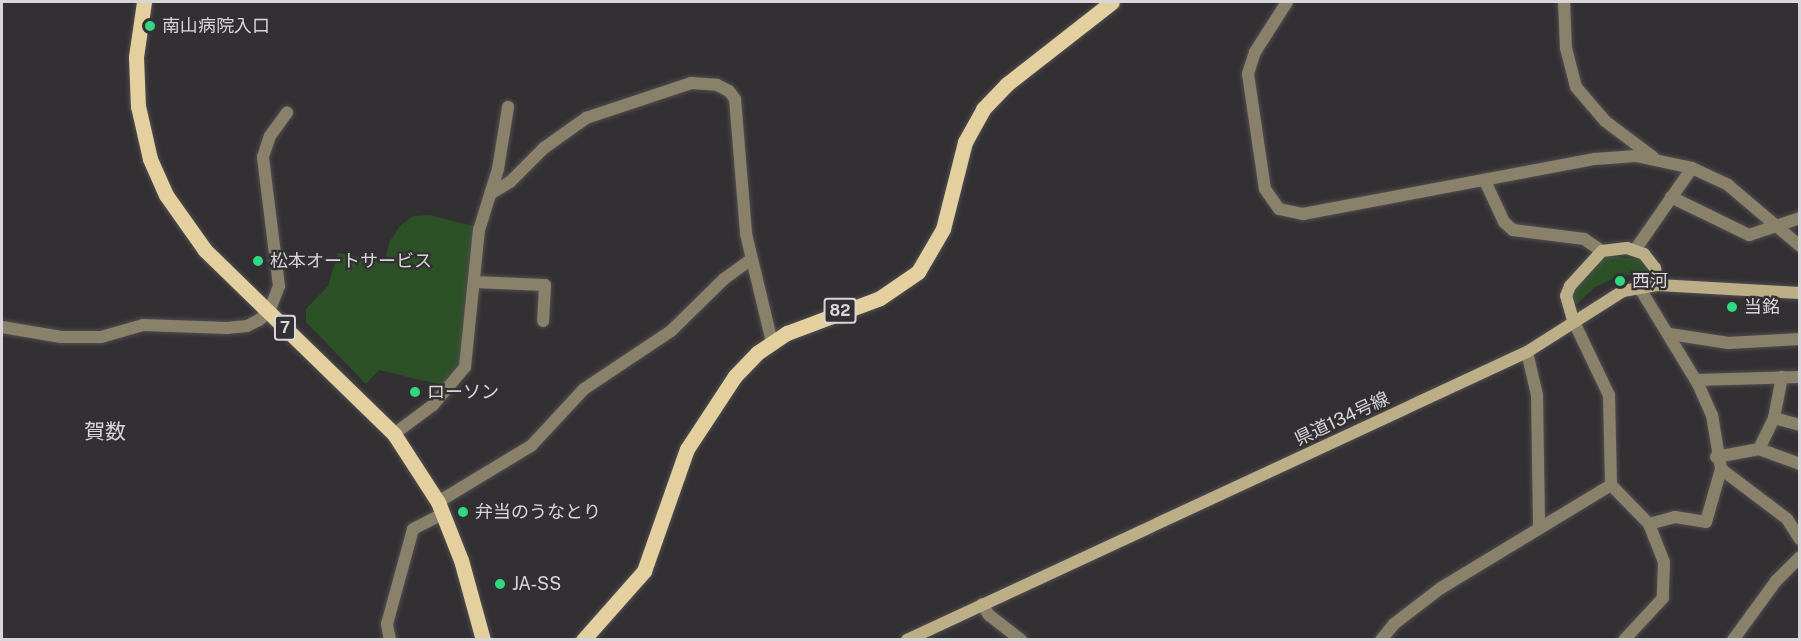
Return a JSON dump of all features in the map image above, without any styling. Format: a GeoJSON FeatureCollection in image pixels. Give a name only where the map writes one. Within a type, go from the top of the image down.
{"type":"FeatureCollection","features":[{"type":"Feature","properties":{"kind":"main road","name":"7"},"geometry":{"type":"LineString","coordinates":[[144,2],[136,80],[140,120],[155,173],[194,238],[394,434],[440,508],[486,639]]}},
{"type":"Feature","properties":{"kind":"main road","name":"82"},"geometry":{"type":"LineString","coordinates":[[583,639],[644,571],[681,465],[703,420],[735,376],[772,342],[820,318],[887,294],[918,272],[944,229],[964,142],[983,109],[1007,84],[1112,2]]}},
{"type":"Feature","properties":{"kind":"main road"},"geometry":{"type":"LineString","coordinates":[[1573,320],[1566,296],[1570,286],[1602,251],[1635,250],[1651,260],[1658,285]]}},
{"type":"Feature","properties":{"kind":"main road","name":"県道134号線"},"geometry":{"type":"LineString","coordinates":[[908,639],[1527,352],[1605,299],[1639,286],[1658,285],[1800,293]]}},
{"type":"Feature","properties":{"kind":"street"},"geometry":{"type":"LineString","coordinates":[[1287,2],[1255,52],[1248,74],[1265,189],[1279,209],[1303,214],[1595,159],[1654,158],[1692,168],[1743,194],[1800,246]]}},
{"type":"Feature","properties":{"kind":"street"},"geometry":{"type":"LineString","coordinates":[[1564,2],[1566,48],[1576,87],[1605,121],[1654,158]]}},
{"type":"Feature","properties":{"kind":"street"},"geometry":{"type":"LineString","coordinates":[[490,194],[510,182],[544,148],[586,118],[677,86],[717,85],[735,99],[741,196],[752,259],[772,342]]}},
{"type":"Feature","properties":{"kind":"street"},"geometry":{"type":"LineString","coordinates":[[394,434],[433,405],[460,378],[468,357],[479,230],[502,151],[508,106]]}},
{"type":"Feature","properties":{"kind":"street"},"geometry":{"type":"LineString","coordinates":[[2,327],[61,337],[101,337],[143,325],[248,326],[269,312],[278,297],[279,273],[263,157],[270,136],[287,113]]}},
{"type":"Feature","properties":{"kind":"street"},"geometry":{"type":"LineString","coordinates":[[1635,250],[1692,168]]}},
{"type":"Feature","properties":{"kind":"street"},"geometry":{"type":"LineString","coordinates":[[1485,181],[1504,222],[1512,230],[1584,239],[1602,251]]}},
{"type":"Feature","properties":{"kind":"street"},"geometry":{"type":"LineString","coordinates":[[1671,197],[1739,232],[1758,234],[1776,225],[1800,218]]}},
{"type":"Feature","properties":{"kind":"street"},"geometry":{"type":"LineString","coordinates":[[390,639],[387,624],[413,529],[531,446],[584,389],[671,331],[724,279],[752,259]]}},
{"type":"Feature","properties":{"kind":"street"},"geometry":{"type":"LineString","coordinates":[[475,282],[544,285],[543,321]]}},
{"type":"Feature","properties":{"kind":"street"},"geometry":{"type":"LineString","coordinates":[[1639,286],[1670,334],[1696,380],[1712,415],[1719,463],[1706,522],[1675,517],[1649,524]]}},
{"type":"Feature","properties":{"kind":"street"},"geometry":{"type":"LineString","coordinates":[[1573,320],[1609,395],[1611,485],[1649,524],[1664,562],[1663,598],[1624,639]]}},
{"type":"Feature","properties":{"kind":"street"},"geometry":{"type":"LineString","coordinates":[[1670,334],[1728,343],[1800,339]]}},
{"type":"Feature","properties":{"kind":"street"},"geometry":{"type":"LineString","coordinates":[[1527,352],[1537,395],[1539,528]]}},
{"type":"Feature","properties":{"kind":"street"},"geometry":{"type":"LineString","coordinates":[[1759,449],[1774,418],[1782,377]]}},
{"type":"Feature","properties":{"kind":"street"},"geometry":{"type":"LineString","coordinates":[[1696,380],[1800,377]]}},
{"type":"Feature","properties":{"kind":"street"},"geometry":{"type":"LineString","coordinates":[[1774,418],[1800,425]]}},
{"type":"Feature","properties":{"kind":"street"},"geometry":{"type":"LineString","coordinates":[[1719,463],[1759,449],[1800,464]]}},
{"type":"Feature","properties":{"kind":"street"},"geometry":{"type":"LineString","coordinates":[[1719,463],[1787,519],[1800,539]]}},
{"type":"Feature","properties":{"kind":"street"},"geometry":{"type":"LineString","coordinates":[[1381,639],[1394,624],[1441,588],[1611,485]]}},
{"type":"Feature","properties":{"kind":"street"},"geometry":{"type":"LineString","coordinates":[[1734,639],[1776,581],[1800,557]]}},
{"type":"Feature","properties":{"kind":"street"},"geometry":{"type":"LineString","coordinates":[[982,604],[989,615],[1021,639]]}},
{"type":"Feature","properties":{"kind":"green space"},"geometry":{"type":"Polygon","coordinates":[[[429,215],[473,226],[460,362],[442,385],[379,370],[366,384],[306,322],[306,309],[328,286],[338,253],[384,262],[390,241],[401,225],[413,216],[429,215]]]}},
{"type":"Feature","properties":{"kind":"green space"},"geometry":{"type":"Polygon","coordinates":[[[1608,256],[1638,259],[1647,266],[1649,276],[1621,275],[1595,287],[1577,304],[1574,302],[1573,294],[1588,271],[1608,256]]]}},
{"type":"Feature","properties":{"kind":"place","name":"南山病院入口"},"geometry":{"type":"Point","coordinates":[150,26]}},
{"type":"Feature","properties":{"kind":"place","name":"松本オートサービス"},"geometry":{"type":"Point","coordinates":[258,261]}},
{"type":"Feature","properties":{"kind":"place","name":"西河"},"geometry":{"type":"Point","coordinates":[1620,281]}},
{"type":"Feature","properties":{"kind":"place","name":"当銘"},"geometry":{"type":"Point","coordinates":[1732,307]}},
{"type":"Feature","properties":{"kind":"place","name":"ローソン"},"geometry":{"type":"Point","coordinates":[415,392]}},
{"type":"Feature","properties":{"kind":"place","name":"弁当のうなとり"},"geometry":{"type":"Point","coordinates":[463,512]}},
{"type":"Feature","properties":{"kind":"place","name":"JA-SS"},"geometry":{"type":"Point","coordinates":[500,584]}},
{"type":"Feature","properties":{"kind":"district","name":"賀数"},"geometry":{"type":"Point","coordinates":[105,432]}}]}
